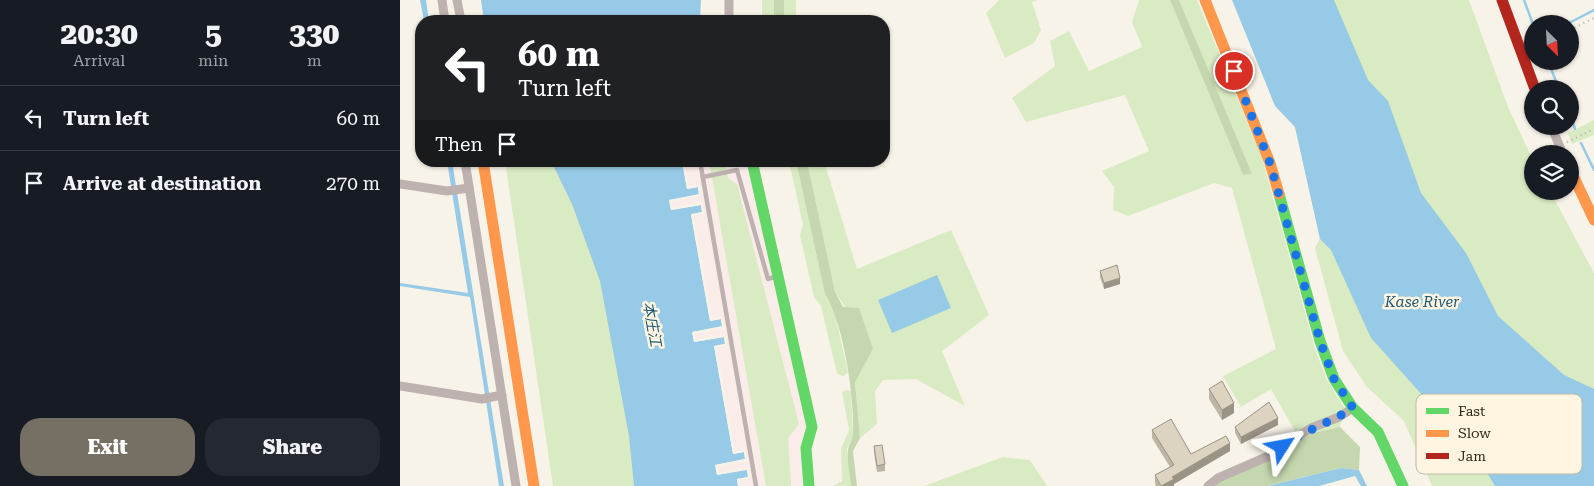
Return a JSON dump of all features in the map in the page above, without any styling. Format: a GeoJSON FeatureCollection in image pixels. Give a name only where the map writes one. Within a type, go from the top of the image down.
{"type":"FeatureCollection","features":[{"type":"Feature","properties":{"kind":"street"},"geometry":{"type":"LineString","coordinates":[[442,0],[444,15]]}},
{"type":"Feature","properties":{"kind":"street"},"geometry":{"type":"LineString","coordinates":[[457,0],[460,15]]}},
{"type":"Feature","properties":{"kind":"street"},"geometry":{"type":"LineString","coordinates":[[728,15],[729,0]]}},
{"type":"Feature","properties":{"kind":"street"},"geometry":{"type":"LineString","coordinates":[[1205,0],[1270,163],[1320,341],[1334,379],[1353,408],[1378,432],[1403,486]]}},
{"type":"Feature","properties":{"kind":"street"},"geometry":{"type":"LineString","coordinates":[[1502,0],[1532,80]]}},
{"type":"Feature","properties":{"kind":"street"},"geometry":{"type":"LineString","coordinates":[[465,167],[465,188],[498,396],[516,486]]}},
{"type":"Feature","properties":{"kind":"street"},"geometry":{"type":"LineString","coordinates":[[484,167],[534,486]]}},
{"type":"Feature","properties":{"kind":"street"},"geometry":{"type":"LineString","coordinates":[[753,167],[812,427],[806,448],[809,486]]}},
{"type":"Feature","properties":{"kind":"street"},"geometry":{"type":"LineString","coordinates":[[400,184],[447,191],[465,188]]}},
{"type":"Feature","properties":{"kind":"street"},"geometry":{"type":"LineString","coordinates":[[1579,188],[1594,220]]}},
{"type":"Feature","properties":{"kind":"street"},"geometry":{"type":"LineString","coordinates":[[400,386],[482,399],[498,396]]}},
{"type":"Feature","properties":{"kind":"street"},"geometry":{"type":"LineString","coordinates":[[1208,486],[1218,478],[1269,456],[1311,428],[1339,417],[1353,408]]}},
{"type":"Feature","properties":{"kind":"lane"},"geometry":{"type":"LineString","coordinates":[[701,167],[756,486]]}},
{"type":"Feature","properties":{"kind":"lane"},"geometry":{"type":"LineString","coordinates":[[703,177],[737,170],[768,279],[774,277]]}},
{"type":"Feature","properties":{"kind":"path"},"geometry":{"type":"LineString","coordinates":[[1579,26],[1594,18]]}},
{"type":"Feature","properties":{"kind":"path"},"geometry":{"type":"LineString","coordinates":[[1569,145],[1594,129]]}},
{"type":"Feature","properties":{"kind":"shaded area"},"geometry":{"type":"Polygon","coordinates":[[[611,167],[749,167],[808,428],[802,449],[805,486],[673,486],[611,167]]]}},
{"type":"Feature","properties":{"kind":"green space"},"geometry":{"type":"Polygon","coordinates":[[[762,0],[774,0],[774,15],[762,15],[762,0]]]}},
{"type":"Feature","properties":{"kind":"green space"},"geometry":{"type":"Polygon","coordinates":[[[774,0],[784,0],[784,15],[774,15],[774,0]]]}},
{"type":"Feature","properties":{"kind":"green space"},"geometry":{"type":"Polygon","coordinates":[[[784,0],[796,0],[796,15],[784,15],[784,0]]]}},
{"type":"Feature","properties":{"kind":"green space"},"geometry":{"type":"Polygon","coordinates":[[[999,0],[1038,0],[1032,2],[1041,30],[1034,43],[1005,58],[986,13],[999,0]]]}},
{"type":"Feature","properties":{"kind":"green space"},"geometry":{"type":"Polygon","coordinates":[[[1139,0],[1170,0],[1243,175],[1251,174],[1179,0],[1197,0],[1262,158],[1315,349],[1327,380],[1344,407],[1340,427],[1313,433],[1274,457],[1220,481],[1221,472],[1263,453],[1295,431],[1271,389],[1241,407],[1223,376],[1276,349],[1232,188],[1214,183],[1128,216],[1113,210],[1114,187],[1102,171],[1149,151],[1125,95],[1026,122],[1012,98],[1055,66],[1050,41],[1069,31],[1089,71],[1142,47],[1132,22],[1139,0]]]}},
{"type":"Feature","properties":{"kind":"green space"},"geometry":{"type":"Polygon","coordinates":[[[1170,0],[1179,0],[1252,174],[1243,175],[1170,0]]]}},
{"type":"Feature","properties":{"kind":"green space"},"geometry":{"type":"Polygon","coordinates":[[[1319,0],[1469,0],[1508,107],[1526,145],[1524,145],[1524,200],[1555,200],[1594,273],[1594,421],[1582,412],[1582,394],[1559,394],[1471,326],[1319,0]]]}},
{"type":"Feature","properties":{"kind":"green space"},"geometry":{"type":"Polygon","coordinates":[[[1594,120],[1594,135],[1572,144],[1569,135],[1579,135],[1579,128],[1594,120]]]}},
{"type":"Feature","properties":{"kind":"green space"},"geometry":{"type":"Polygon","coordinates":[[[1295,127],[1484,394],[1416,394],[1416,449],[1404,421],[1367,387],[1343,351],[1315,248],[1320,238],[1295,127]]]}},
{"type":"Feature","properties":{"kind":"green space"},"geometry":{"type":"Polygon","coordinates":[[[506,167],[574,167],[654,486],[553,486],[506,167]]]}},
{"type":"Feature","properties":{"kind":"green space"},"geometry":{"type":"Polygon","coordinates":[[[710,167],[726,167],[728,178],[737,184],[799,424],[788,438],[791,486],[766,486],[710,167]]]}},
{"type":"Feature","properties":{"kind":"green space"},"geometry":{"type":"Polygon","coordinates":[[[790,167],[797,167],[825,294],[833,305],[848,373],[843,376],[837,374],[821,306],[814,297],[800,235],[803,225],[790,167]]]}},
{"type":"Feature","properties":{"kind":"green space"},"geometry":{"type":"Polygon","coordinates":[[[797,167],[808,167],[835,292],[843,307],[859,308],[873,349],[855,382],[860,438],[853,451],[857,486],[851,486],[848,464],[848,449],[853,436],[850,381],[837,322],[825,294],[797,167]]]}},
{"type":"Feature","properties":{"kind":"green space"},"geometry":{"type":"Polygon","coordinates":[[[808,167],[826,167],[857,269],[951,230],[989,315],[942,351],[965,406],[916,379],[883,380],[875,391],[877,424],[860,438],[855,381],[873,349],[835,292],[808,167]]]}},
{"type":"Feature","properties":{"kind":"green space"},"geometry":{"type":"Polygon","coordinates":[[[846,390],[851,391],[853,436],[847,449],[851,486],[833,486],[842,481],[841,449],[849,430],[842,392],[846,390]]]}},
{"type":"Feature","properties":{"kind":"green space"},"geometry":{"type":"Polygon","coordinates":[[[1340,427],[1360,447],[1359,470],[1341,468],[1268,486],[1215,486],[1220,481],[1274,457],[1313,433],[1340,427]]]}},
{"type":"Feature","properties":{"kind":"green space"},"geometry":{"type":"Polygon","coordinates":[[[1003,457],[1030,460],[1047,486],[924,486],[1003,457]]]}},
{"type":"Feature","properties":{"kind":"green space"},"geometry":{"type":"Polygon","coordinates":[[[1427,474],[1541,474],[1549,486],[1432,486],[1427,474]]]}},
{"type":"Feature","properties":{"kind":"water"},"geometry":{"type":"Polygon","coordinates":[[[420,0],[426,0],[428,15],[423,15],[420,0]]]}},
{"type":"Feature","properties":{"kind":"water"},"geometry":{"type":"Polygon","coordinates":[[[481,0],[701,0],[700,15],[483,15],[481,0]]]}},
{"type":"Feature","properties":{"kind":"water","name":"Kase River"},"geometry":{"type":"Polygon","coordinates":[[[1232,0],[1334,0],[1368,80],[1388,101],[1421,193],[1466,253],[1498,316],[1564,375],[1594,389],[1594,486],[1495,486],[1488,474],[1582,474],[1582,394],[1421,394],[1371,338],[1331,250],[1320,239],[1295,127],[1275,106],[1232,0]]]}},
{"type":"Feature","properties":{"kind":"water"},"geometry":{"type":"Polygon","coordinates":[[[448,167],[453,167],[504,486],[499,486],[470,297],[400,286],[400,283],[468,293],[448,167]]]}},
{"type":"Feature","properties":{"kind":"water","name":"本庄江"},"geometry":{"type":"Polygon","coordinates":[[[554,167],[683,167],[687,189],[698,187],[699,195],[669,200],[671,210],[701,205],[702,212],[691,215],[710,321],[721,319],[722,327],[692,332],[694,342],[724,337],[725,344],[714,346],[733,454],[744,452],[745,459],[715,465],[717,475],[747,469],[748,477],[737,479],[738,486],[634,486],[629,436],[600,281],[572,204],[554,167]]]}},
{"type":"Feature","properties":{"kind":"water"},"geometry":{"type":"Polygon","coordinates":[[[937,275],[951,308],[892,333],[878,300],[937,275]]]}},
{"type":"Feature","properties":{"kind":"water"},"geometry":{"type":"Polygon","coordinates":[[[1341,468],[1359,470],[1367,486],[1361,486],[1355,476],[1319,486],[1268,486],[1341,468]]]}},
{"type":"Feature","properties":{"kind":"pier"},"geometry":{"type":"Polygon","coordinates":[[[683,167],[685,167],[689,186],[700,185],[702,195],[672,202],[673,207],[701,202],[703,204],[704,214],[694,216],[712,318],[722,317],[725,327],[695,334],[696,339],[724,334],[726,336],[727,346],[717,348],[735,451],[745,450],[748,459],[746,462],[718,467],[719,472],[749,467],[751,478],[740,481],[741,486],[738,486],[737,479],[748,477],[747,470],[717,475],[715,465],[745,459],[744,452],[733,454],[714,346],[725,344],[724,337],[694,342],[692,332],[722,326],[721,319],[710,321],[691,214],[702,212],[701,205],[671,210],[669,200],[699,194],[698,187],[687,189],[683,167]]]}},
{"type":"Feature","properties":{"kind":"building"},"geometry":{"type":"Polygon","coordinates":[[[1117,265],[1120,278],[1104,283],[1100,271],[1117,265]]]}},
{"type":"Feature","properties":{"kind":"building"},"geometry":{"type":"Polygon","coordinates":[[[1222,381],[1234,403],[1222,410],[1209,389],[1222,381]]]}},
{"type":"Feature","properties":{"kind":"building"},"geometry":{"type":"Polygon","coordinates":[[[1269,402],[1278,418],[1241,437],[1235,427],[1269,402]]]}},
{"type":"Feature","properties":{"kind":"building"},"geometry":{"type":"Polygon","coordinates":[[[1171,419],[1191,454],[1226,436],[1230,443],[1172,477],[1174,479],[1161,486],[1155,475],[1174,465],[1152,430],[1171,419]]]}},
{"type":"Feature","properties":{"kind":"building"},"geometry":{"type":"Polygon","coordinates":[[[882,445],[885,464],[877,466],[874,446],[882,445]]]}},
{"type":"Feature","properties":{"kind":"waterway"},"geometry":{"type":"LineString","coordinates":[[1524,0],[1530,15]]}},
{"type":"Feature","properties":{"kind":"waterway"},"geometry":{"type":"LineString","coordinates":[[1579,18],[1594,10]]}},
{"type":"Feature","properties":{"kind":"waterway"},"geometry":{"type":"LineString","coordinates":[[1552,70],[1555,80]]}},
{"type":"Feature","properties":{"kind":"waterway"},"geometry":{"type":"LineString","coordinates":[[1581,143],[1594,170]]}},
{"type":"Feature","properties":{"kind":"traffic: fast"},"geometry":{"type":"LineString","coordinates":[[753,167],[812,427],[806,448],[809,486]]}},
{"type":"Feature","properties":{"kind":"traffic: fast"},"geometry":{"type":"LineString","coordinates":[[1279,194],[1320,341],[1334,379],[1353,408],[1378,432],[1403,486]]}},
{"type":"Feature","properties":{"kind":"traffic: slow"},"geometry":{"type":"LineString","coordinates":[[1205,0],[1270,163],[1279,194]]}},
{"type":"Feature","properties":{"kind":"traffic: slow"},"geometry":{"type":"LineString","coordinates":[[484,167],[534,486]]}},
{"type":"Feature","properties":{"kind":"traffic: slow"},"geometry":{"type":"LineString","coordinates":[[1579,188],[1594,220]]}},
{"type":"Feature","properties":{"kind":"traffic: jam"},"geometry":{"type":"LineString","coordinates":[[1502,0],[1532,80]]}},
{"type":"Feature","properties":{"kind":"route"},"geometry":{"type":"LineString","coordinates":[[1234,71],[1270,163],[1320,341],[1334,379],[1353,408],[1339,417],[1311,428],[1282,447]]}}]}
